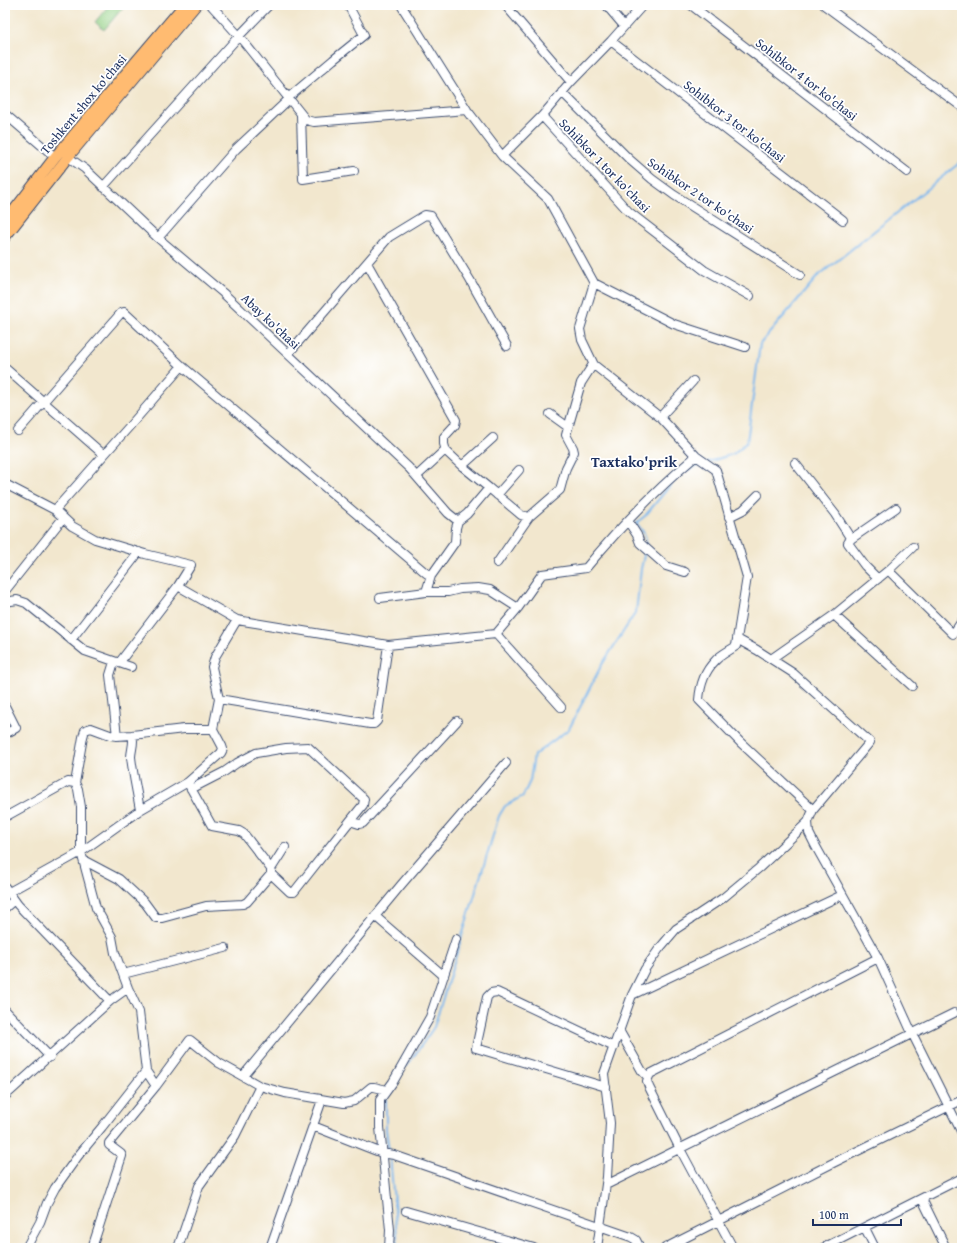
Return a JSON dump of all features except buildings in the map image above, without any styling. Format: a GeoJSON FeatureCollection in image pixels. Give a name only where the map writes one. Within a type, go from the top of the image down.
{"type":"FeatureCollection","features":[{"type":"Feature","properties":{"kind":"main road","name":"Toshkent shox ko'chasi"},"geometry":{"type":"LineString","coordinates":[[5,222],[61,157],[184,5]]}},
{"type":"Feature","properties":{"kind":"main road"},"geometry":{"type":"LineString","coordinates":[[61,157],[196,5]]}},
{"type":"Feature","properties":{"kind":"main road","name":"Toshkent shox ko'chasi"},"geometry":{"type":"LineString","coordinates":[[5,237],[61,157]]}},
{"type":"Feature","properties":{"kind":"street"},"geometry":{"type":"LineString","coordinates":[[211,5],[239,36],[306,120],[314,122],[468,110]]}},
{"type":"Feature","properties":{"kind":"street"},"geometry":{"type":"LineString","coordinates":[[103,187],[239,36],[269,5]]}},
{"type":"Feature","properties":{"kind":"street"},"geometry":{"type":"LineString","coordinates":[[158,238],[236,148],[286,102],[288,98],[364,35],[348,5]]}},
{"type":"Feature","properties":{"kind":"street"},"geometry":{"type":"LineString","coordinates":[[401,5],[468,110],[502,156],[548,199],[594,283],[674,324],[745,347]]}},
{"type":"Feature","properties":{"kind":"street"},"geometry":{"type":"LineString","coordinates":[[505,5],[571,82]]}},
{"type":"Feature","properties":{"kind":"street"},"geometry":{"type":"LineString","coordinates":[[606,5],[624,26]]}},
{"type":"Feature","properties":{"kind":"street"},"geometry":{"type":"LineString","coordinates":[[502,156],[542,116],[571,82],[611,41],[642,5]]}},
{"type":"Feature","properties":{"kind":"street","name":"Sohibkor 4 tor ko'chasi"},"geometry":{"type":"LineString","coordinates":[[692,5],[907,172]]}},
{"type":"Feature","properties":{"kind":"street"},"geometry":{"type":"LineString","coordinates":[[824,5],[962,107]]}},
{"type":"Feature","properties":{"kind":"street","name":"Sohibkor 3 tor ko'chasi"},"geometry":{"type":"LineString","coordinates":[[611,41],[843,220]]}},
{"type":"Feature","properties":{"kind":"street","name":"Sohibkor 2 tor ko'chasi"},"geometry":{"type":"LineString","coordinates":[[562,92],[607,138],[652,179],[674,195],[800,275]]}},
{"type":"Feature","properties":{"kind":"street","name":"Abay ko'chasi"},"geometry":{"type":"LineString","coordinates":[[5,114],[61,157],[85,169],[158,238],[223,293],[409,468],[448,513],[458,521]]}},
{"type":"Feature","properties":{"kind":"street"},"geometry":{"type":"LineString","coordinates":[[301,114],[303,179],[354,171]]}},
{"type":"Feature","properties":{"kind":"street","name":"Sohibkor 1 tor ko'chasi"},"geometry":{"type":"LineString","coordinates":[[542,116],[629,212],[704,270],[750,296]]}},
{"type":"Feature","properties":{"kind":"street"},"geometry":{"type":"LineString","coordinates":[[288,354],[389,237],[426,214],[431,216],[470,280],[507,346]]}},
{"type":"Feature","properties":{"kind":"street"},"geometry":{"type":"LineString","coordinates":[[367,263],[456,420],[455,425],[444,437],[445,450],[521,515],[529,517]]}},
{"type":"Feature","properties":{"kind":"street"},"geometry":{"type":"LineString","coordinates":[[594,283],[580,329],[582,340],[594,365],[661,418],[698,457],[716,470],[747,577],[736,646],[714,661],[705,676],[698,700],[740,742],[814,810]]}},
{"type":"Feature","properties":{"kind":"street"},"geometry":{"type":"LineString","coordinates":[[18,431],[123,312],[126,312],[182,366],[431,576]]}},
{"type":"Feature","properties":{"kind":"street"},"geometry":{"type":"LineString","coordinates":[[497,563],[529,517],[560,490],[566,468],[574,452],[566,436],[568,427],[581,383],[594,365]]}},
{"type":"Feature","properties":{"kind":"street"},"geometry":{"type":"LineString","coordinates":[[55,510],[182,366]]}},
{"type":"Feature","properties":{"kind":"street"},"geometry":{"type":"LineString","coordinates":[[5,368],[104,455]]}},
{"type":"Feature","properties":{"kind":"street"},"geometry":{"type":"LineString","coordinates":[[661,418],[662,415],[693,381]]}},
{"type":"Feature","properties":{"kind":"street"},"geometry":{"type":"LineString","coordinates":[[550,414],[568,427]]}},
{"type":"Feature","properties":{"kind":"street"},"geometry":{"type":"LineString","coordinates":[[462,466],[493,438]]}},
{"type":"Feature","properties":{"kind":"street"},"geometry":{"type":"LineString","coordinates":[[417,476],[445,450]]}},
{"type":"Feature","properties":{"kind":"street"},"geometry":{"type":"LineString","coordinates":[[178,586],[237,620],[388,645],[496,634],[518,608],[542,574],[586,568],[608,542],[671,476],[698,457]]}},
{"type":"Feature","properties":{"kind":"street"},"geometry":{"type":"LineString","coordinates":[[795,462],[835,514],[851,539]]}},
{"type":"Feature","properties":{"kind":"street"},"geometry":{"type":"LineString","coordinates":[[497,495],[519,470]]}},
{"type":"Feature","properties":{"kind":"street"},"geometry":{"type":"LineString","coordinates":[[5,484],[55,510],[72,526],[95,539],[192,565],[178,586],[116,662],[110,675],[117,736]]}},
{"type":"Feature","properties":{"kind":"street"},"geometry":{"type":"LineString","coordinates":[[426,592],[431,576],[455,542],[458,521],[467,514],[489,488]]}},
{"type":"Feature","properties":{"kind":"street"},"geometry":{"type":"LineString","coordinates":[[729,517],[743,510],[758,495]]}},
{"type":"Feature","properties":{"kind":"street"},"geometry":{"type":"LineString","coordinates":[[878,579],[865,566],[848,543],[851,539],[896,508]]}},
{"type":"Feature","properties":{"kind":"street"},"geometry":{"type":"LineString","coordinates":[[5,591],[63,518]]}},
{"type":"Feature","properties":{"kind":"street"},"geometry":{"type":"LineString","coordinates":[[628,521],[640,543],[666,566],[685,572]]}},
{"type":"Feature","properties":{"kind":"street"},"geometry":{"type":"LineString","coordinates":[[771,659],[834,616],[891,568],[913,547]]}},
{"type":"Feature","properties":{"kind":"street"},"geometry":{"type":"LineString","coordinates":[[71,640],[139,552]]}},
{"type":"Feature","properties":{"kind":"street"},"geometry":{"type":"LineString","coordinates":[[891,568],[891,573],[953,634],[962,621]]}},
{"type":"Feature","properties":{"kind":"street"},"geometry":{"type":"LineString","coordinates":[[380,598],[426,592],[448,592],[460,589],[478,588],[490,590],[518,608]]}},
{"type":"Feature","properties":{"kind":"street"},"geometry":{"type":"LineString","coordinates":[[5,602],[17,600],[26,602],[85,651],[132,667]]}},
{"type":"Feature","properties":{"kind":"street"},"geometry":{"type":"LineString","coordinates":[[834,616],[912,686]]}},
{"type":"Feature","properties":{"kind":"street"},"geometry":{"type":"LineString","coordinates":[[189,786],[223,750],[213,729],[218,699],[212,667],[215,657],[237,620]]}},
{"type":"Feature","properties":{"kind":"street"},"geometry":{"type":"LineString","coordinates":[[496,634],[561,707]]}},
{"type":"Feature","properties":{"kind":"street"},"geometry":{"type":"LineString","coordinates":[[597,1248],[606,1185],[610,1123],[604,1074],[632,995],[645,969],[676,929],[708,909],[734,890],[808,822],[814,810],[870,742],[793,673],[737,640]]}},
{"type":"Feature","properties":{"kind":"street"},"geometry":{"type":"LineString","coordinates":[[218,699],[374,724],[377,721],[388,645]]}},
{"type":"Feature","properties":{"kind":"street"},"geometry":{"type":"LineString","coordinates":[[5,706],[16,728],[5,734]]}},
{"type":"Feature","properties":{"kind":"street"},"geometry":{"type":"LineString","coordinates":[[350,821],[360,824],[363,823],[457,721]]}},
{"type":"Feature","properties":{"kind":"street"},"geometry":{"type":"LineString","coordinates":[[156,1086],[147,1073],[139,1012],[128,988],[112,937],[96,908],[85,862],[81,852],[82,807],[78,788],[75,783],[85,730],[91,728],[117,736],[184,729],[213,729]]}},
{"type":"Feature","properties":{"kind":"street"},"geometry":{"type":"LineString","coordinates":[[132,735],[134,739],[131,755],[140,810]]}},
{"type":"Feature","properties":{"kind":"street"},"geometry":{"type":"LineString","coordinates":[[110,1001],[14,900],[7,889],[81,852],[140,810],[189,786],[224,772],[256,753],[286,748],[308,747],[364,799],[363,805],[294,892],[290,892],[271,871],[244,834],[239,831],[212,826],[189,786]]}},
{"type":"Feature","properties":{"kind":"street"},"geometry":{"type":"LineString","coordinates":[[243,1076],[401,885],[506,763]]}},
{"type":"Feature","properties":{"kind":"street"},"geometry":{"type":"LineString","coordinates":[[5,817],[68,782],[75,783]]}},
{"type":"Feature","properties":{"kind":"street"},"geometry":{"type":"LineString","coordinates":[[808,822],[809,833],[878,958],[912,1033],[962,1132]]}},
{"type":"Feature","properties":{"kind":"street"},"geometry":{"type":"LineString","coordinates":[[85,862],[119,879],[145,903],[156,918],[162,918],[206,906],[243,904],[247,902],[271,871],[285,847]]}},
{"type":"Feature","properties":{"kind":"street"},"geometry":{"type":"LineString","coordinates":[[632,995],[842,895]]}},
{"type":"Feature","properties":{"kind":"street"},"geometry":{"type":"LineString","coordinates":[[5,908],[14,900]]}},
{"type":"Feature","properties":{"kind":"street"},"geometry":{"type":"LineString","coordinates":[[375,916],[444,976]]}},
{"type":"Feature","properties":{"kind":"street"},"geometry":{"type":"LineString","coordinates":[[389,1248],[390,1230],[380,1127],[380,1100],[405,1062],[430,1017],[456,939]]}},
{"type":"Feature","properties":{"kind":"street"},"geometry":{"type":"LineString","coordinates":[[123,974],[225,948]]}},
{"type":"Feature","properties":{"kind":"street"},"geometry":{"type":"LineString","coordinates":[[733,1248],[649,1087],[647,1081],[648,1077],[653,1071],[878,958]]}},
{"type":"Feature","properties":{"kind":"street"},"geometry":{"type":"LineString","coordinates":[[5,1096],[50,1057],[110,1001],[128,988]]}},
{"type":"Feature","properties":{"kind":"street"},"geometry":{"type":"LineString","coordinates":[[606,1087],[476,1048],[487,997],[491,993],[497,992],[614,1047]]}},
{"type":"Feature","properties":{"kind":"street"},"geometry":{"type":"LineString","coordinates":[[5,1010],[50,1057]]}},
{"type":"Feature","properties":{"kind":"street"},"geometry":{"type":"LineString","coordinates":[[606,1185],[954,1013]]}},
{"type":"Feature","properties":{"kind":"street"},"geometry":{"type":"LineString","coordinates":[[620,1032],[642,1071],[648,1077]]}},
{"type":"Feature","properties":{"kind":"street"},"geometry":{"type":"LineString","coordinates":[[92,1248],[122,1156],[108,1144],[156,1086],[190,1040],[219,1063],[260,1086],[285,1093],[344,1103],[354,1101],[374,1086],[387,1090]]}},
{"type":"Feature","properties":{"kind":"street"},"geometry":{"type":"LineString","coordinates":[[26,1248],[40,1222],[47,1203],[78,1156],[147,1073]]}},
{"type":"Feature","properties":{"kind":"street"},"geometry":{"type":"LineString","coordinates":[[178,1248],[199,1186],[234,1136],[260,1086]]}},
{"type":"Feature","properties":{"kind":"street"},"geometry":{"type":"LineString","coordinates":[[270,1248],[322,1100]]}},
{"type":"Feature","properties":{"kind":"street"},"geometry":{"type":"LineString","coordinates":[[665,1248],[962,1100]]}},
{"type":"Feature","properties":{"kind":"street"},"geometry":{"type":"LineString","coordinates":[[313,1126],[382,1153],[394,1154],[631,1237],[636,1240],[640,1248]]}},
{"type":"Feature","properties":{"kind":"street"},"geometry":{"type":"LineString","coordinates":[[823,1248],[962,1178]]}},
{"type":"Feature","properties":{"kind":"street"},"geometry":{"type":"LineString","coordinates":[[922,1199],[946,1248]]}},
{"type":"Feature","properties":{"kind":"street"},"geometry":{"type":"LineString","coordinates":[[406,1211],[534,1248]]}},
{"type":"Feature","properties":{"kind":"street"},"geometry":{"type":"LineString","coordinates":[[865,1228],[875,1248]]}},
{"type":"Feature","properties":{"kind":"green space"},"geometry":{"type":"Polygon","coordinates":[[[109,5],[125,5],[104,30],[95,22],[109,5]]]}},
{"type":"Feature","properties":{"kind":"waterway"},"geometry":{"type":"LineString","coordinates":[[708,462],[733,454],[747,442],[760,344],[818,276],[962,161]]}},
{"type":"Feature","properties":{"kind":"waterway"},"geometry":{"type":"LineString","coordinates":[[684,471],[702,464]]}},
{"type":"Feature","properties":{"kind":"waterway"},"geometry":{"type":"LineString","coordinates":[[646,545],[645,536],[636,523],[645,516],[676,478]]}},
{"type":"Feature","properties":{"kind":"waterway"},"geometry":{"type":"LineString","coordinates":[[407,1066],[434,1027],[499,816],[505,806],[523,796],[530,781],[534,755],[569,729],[601,666],[636,612],[641,569],[645,551]]}},
{"type":"Feature","properties":{"kind":"waterway"},"geometry":{"type":"LineString","coordinates":[[386,1096],[386,1130],[389,1151]]}},
{"type":"Feature","properties":{"kind":"waterway"},"geometry":{"type":"LineString","coordinates":[[390,1156],[398,1248]]}},
{"type":"Feature","properties":{"kind":"district","name":"Taxtako'prik"},"geometry":{"type":"Point","coordinates":[634,462]}}]}
